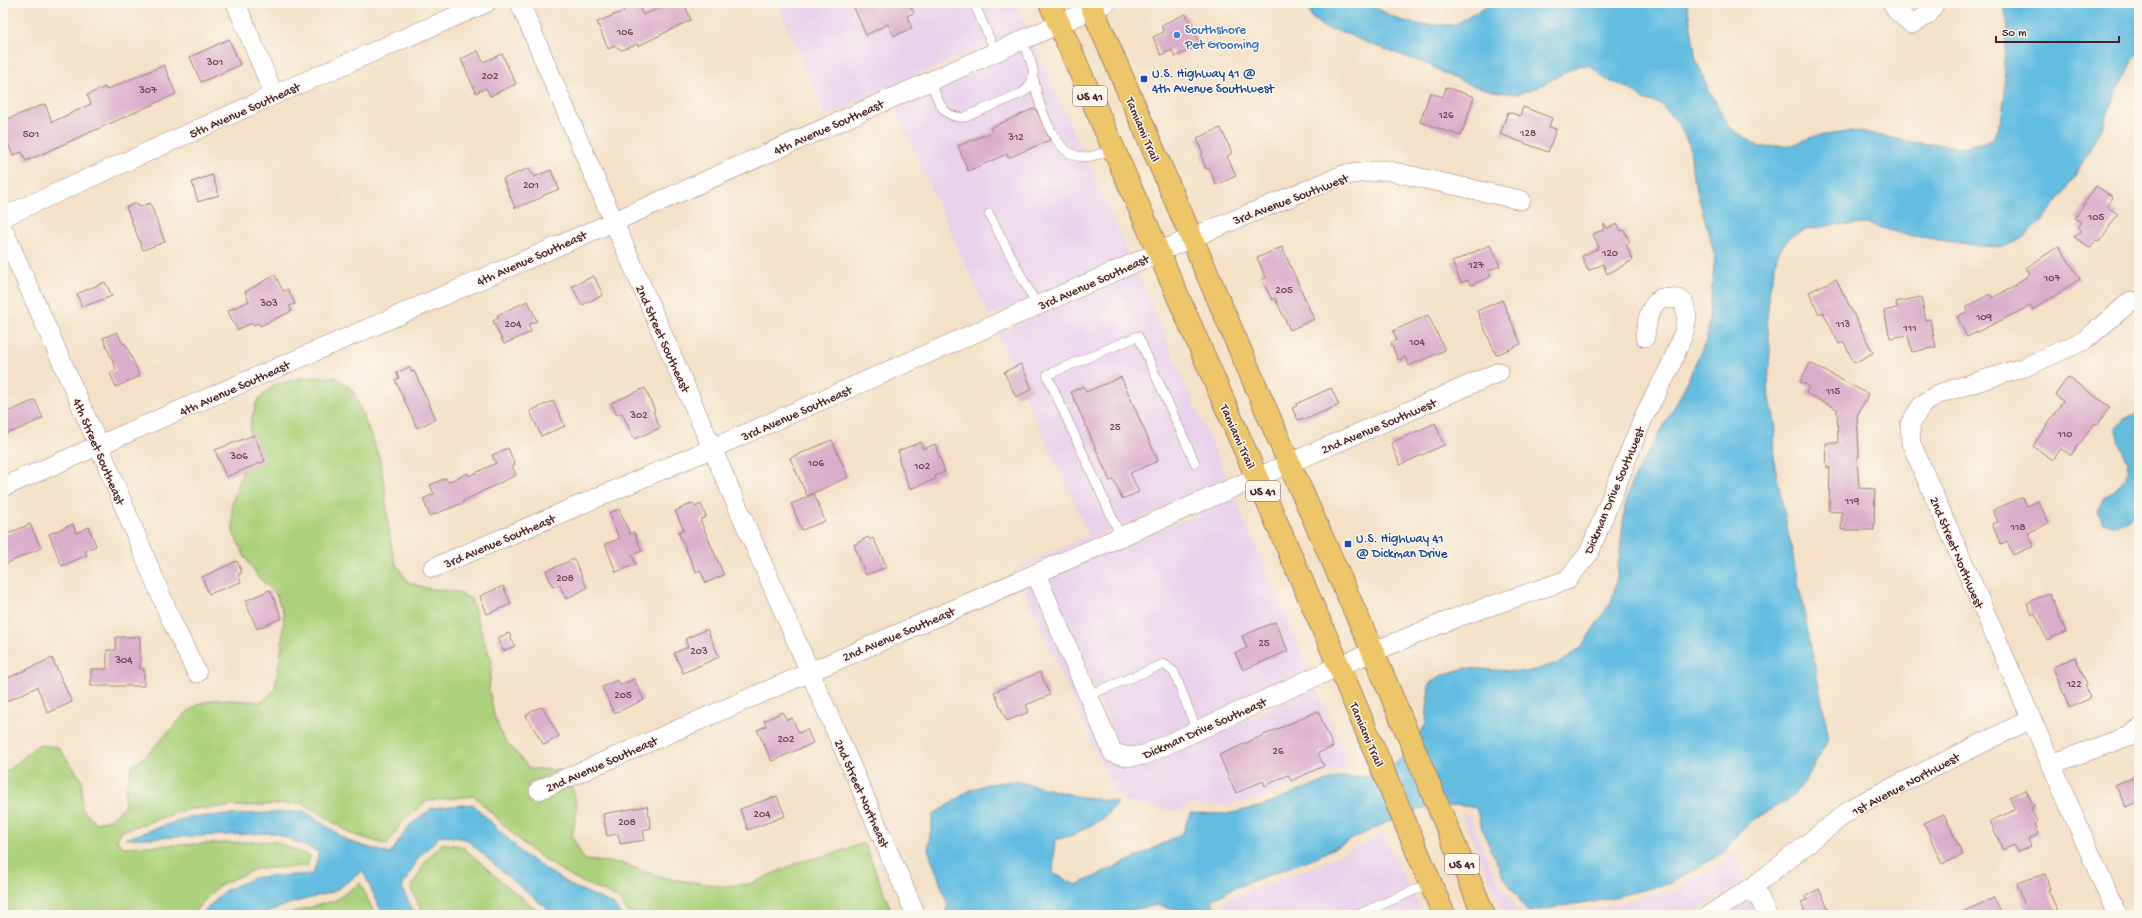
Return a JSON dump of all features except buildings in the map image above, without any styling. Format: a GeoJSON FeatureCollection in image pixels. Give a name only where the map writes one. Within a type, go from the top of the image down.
{"type":"FeatureCollection","features":[{"type":"Feature","properties":{"kind":"main road","name":"Tamiami Trail"},"geometry":{"type":"LineString","coordinates":[[1050,3],[1339,666],[1444,915]]}},
{"type":"Feature","properties":{"kind":"main road","name":"Tamiami Trail"},"geometry":{"type":"LineString","coordinates":[[1096,5],[1191,238],[1373,652],[1484,915]]}},
{"type":"Feature","properties":{"kind":"street"},"geometry":{"type":"LineString","coordinates":[[236,3],[274,95]]}},
{"type":"Feature","properties":{"kind":"street","name":"5th Avenue Southeast"},"geometry":{"type":"LineString","coordinates":[[3,217],[274,95],[486,3]]}},
{"type":"Feature","properties":{"kind":"street","name":"2nd Street Southeast"},"geometry":{"type":"LineString","coordinates":[[520,3],[612,222],[713,448],[810,672]]}},
{"type":"Feature","properties":{"kind":"street"},"geometry":{"type":"LineString","coordinates":[[1892,3],[1897,11],[1912,24],[1928,15],[1934,3]]}},
{"type":"Feature","properties":{"kind":"street","name":"4th Avenue Southeast"},"geometry":{"type":"LineString","coordinates":[[3,487],[612,222],[1058,24],[1096,5]]}},
{"type":"Feature","properties":{"kind":"street","name":"3rd Avenue Southwest"},"geometry":{"type":"LineString","coordinates":[[1159,252],[1343,175],[1385,170],[1521,200]]}},
{"type":"Feature","properties":{"kind":"street","name":"4th Street Southeast"},"geometry":{"type":"LineString","coordinates":[[3,229],[99,446],[172,622],[196,673]]}},
{"type":"Feature","properties":{"kind":"street","name":"3rd Avenue Southeast"},"geometry":{"type":"LineString","coordinates":[[432,568],[713,448],[1159,252]]}},
{"type":"Feature","properties":{"kind":"street","name":"Dickman Drive Southwest"},"geometry":{"type":"LineString","coordinates":[[1339,666],[1455,618],[1566,580],[1589,553],[1644,416],[1676,354],[1684,332],[1687,317],[1684,303],[1679,299],[1661,298],[1653,304],[1647,319],[1645,337]]}},
{"type":"Feature","properties":{"kind":"street","name":"2nd Street Northwest"},"geometry":{"type":"LineString","coordinates":[[2117,915],[1911,443],[1910,424],[1922,405],[1938,394],[2025,368],[2085,340],[2131,301]]}},
{"type":"Feature","properties":{"kind":"street","name":"2nd Avenue Southwest"},"geometry":{"type":"LineString","coordinates":[[1257,478],[1499,372]]}},
{"type":"Feature","properties":{"kind":"street","name":"2nd Avenue Southeast"},"geometry":{"type":"LineString","coordinates":[[539,790],[1257,478]]}},
{"type":"Feature","properties":{"kind":"street","name":"Dickman Drive Southeast"},"geometry":{"type":"LineString","coordinates":[[1036,574],[1113,753],[1129,757],[1144,755],[1339,666]]}},
{"type":"Feature","properties":{"kind":"street","name":"2nd Street Northeast"},"geometry":{"type":"LineString","coordinates":[[810,672],[916,915]]}},
{"type":"Feature","properties":{"kind":"street","name":"1st Avenue Northwest"},"geometry":{"type":"LineString","coordinates":[[1709,915],[1754,886],[1855,806],[2031,719]]}},
{"type":"Feature","properties":{"kind":"street"},"geometry":{"type":"LineString","coordinates":[[2052,764],[2129,736],[2139,729]]}},
{"type":"Feature","properties":{"kind":"street"},"geometry":{"type":"LineString","coordinates":[[1754,886],[1767,915]]}},
{"type":"Feature","properties":{"kind":"lane"},"geometry":{"type":"LineString","coordinates":[[974,3],[995,51]]}},
{"type":"Feature","properties":{"kind":"lane"},"geometry":{"type":"LineString","coordinates":[[1022,40],[1032,64],[1034,80],[1041,108],[1057,141],[1068,152],[1077,156],[1087,157],[1114,149]]}},
{"type":"Feature","properties":{"kind":"lane"},"geometry":{"type":"LineString","coordinates":[[930,80],[943,107],[948,114],[955,118],[965,117],[1022,93],[1029,88],[1034,80]]}},
{"type":"Feature","properties":{"kind":"lane"},"geometry":{"type":"LineString","coordinates":[[989,214],[1037,306]]}},
{"type":"Feature","properties":{"kind":"lane"},"geometry":{"type":"LineString","coordinates":[[1121,537],[1047,375],[1138,336],[1195,463]]}},
{"type":"Feature","properties":{"kind":"lane"},"geometry":{"type":"LineString","coordinates":[[1089,695],[1164,664],[1174,672],[1197,731]]}},
{"type":"Feature","properties":{"kind":"lane"},"geometry":{"type":"LineString","coordinates":[[1357,915],[1431,882]]}},
{"type":"Feature","properties":{"kind":"shaded area"},"geometry":{"type":"Polygon","coordinates":[[[777,3],[1016,3],[1026,27],[826,116],[777,3]]]}},
{"type":"Feature","properties":{"kind":"shaded area"},"geometry":{"type":"Polygon","coordinates":[[[1034,45],[1129,255],[989,316],[894,107],[1034,45]]]}},
{"type":"Feature","properties":{"kind":"shaded area"},"geometry":{"type":"Polygon","coordinates":[[[1137,272],[1227,480],[1016,572],[1015,569],[1089,535],[997,334],[1137,272]]]}},
{"type":"Feature","properties":{"kind":"shaded area"},"geometry":{"type":"Polygon","coordinates":[[[1235,498],[1309,670],[1142,746],[1118,744],[1048,579],[1235,498]]]}},
{"type":"Feature","properties":{"kind":"shaded area"},"geometry":{"type":"Polygon","coordinates":[[[1032,585],[1113,762],[1148,764],[1316,687],[1350,767],[1301,781],[1260,798],[1226,805],[1189,805],[1184,807],[1182,812],[1125,802],[1122,796],[1114,793],[1024,589],[1032,585]]]}},
{"type":"Feature","properties":{"kind":"shaded area"},"geometry":{"type":"Polygon","coordinates":[[[1461,814],[1470,815],[1476,835],[1495,877],[1521,915],[1506,915],[1461,814]]]}},
{"type":"Feature","properties":{"kind":"shaded area"},"geometry":{"type":"Polygon","coordinates":[[[1383,834],[1423,915],[1225,915],[1221,904],[1237,895],[1319,865],[1383,834]]]}},
{"type":"Feature","properties":{"kind":"shaded area"},"geometry":{"type":"Polygon","coordinates":[[[1735,852],[1747,879],[1691,915],[1557,915],[1612,906],[1642,897],[1673,891],[1728,860],[1735,852]]]}},
{"type":"Feature","properties":{"kind":"shaded area"},"geometry":{"type":"Polygon","coordinates":[[[1751,900],[1757,915],[1727,915],[1751,900]]]}},
{"type":"Feature","properties":{"kind":"green space"},"geometry":{"type":"Polygon","coordinates":[[[335,377],[353,390],[379,457],[385,489],[389,534],[395,562],[408,582],[426,588],[457,592],[471,599],[485,644],[492,660],[489,689],[494,715],[503,738],[530,769],[560,770],[527,784],[535,801],[572,785],[577,809],[572,836],[584,860],[620,863],[669,879],[723,886],[750,884],[799,862],[836,853],[864,843],[893,915],[630,915],[618,898],[573,878],[529,849],[474,796],[427,801],[404,819],[387,845],[352,834],[303,803],[188,809],[122,831],[117,839],[119,844],[124,847],[274,841],[310,856],[307,866],[255,869],[218,886],[191,915],[3,915],[3,771],[9,770],[38,745],[58,747],[82,780],[82,809],[95,823],[109,820],[124,807],[126,789],[132,766],[147,755],[188,711],[201,703],[217,699],[262,702],[275,689],[282,646],[284,614],[275,593],[258,577],[245,557],[233,532],[232,503],[244,467],[251,421],[257,401],[274,385],[301,378],[335,377]]]}},
{"type":"Feature","properties":{"kind":"green space"},"geometry":{"type":"Polygon","coordinates":[[[443,843],[463,847],[502,882],[543,915],[424,915],[411,889],[425,862],[443,843]]]}},
{"type":"Feature","properties":{"kind":"green space"},"geometry":{"type":"Polygon","coordinates":[[[360,883],[375,915],[283,915],[336,900],[360,883]]]}},
{"type":"Feature","properties":{"kind":"water"},"geometry":{"type":"Polygon","coordinates":[[[1306,3],[1366,3],[1400,20],[1422,25],[1455,25],[1470,15],[1495,3],[1687,3],[1696,60],[1707,86],[1729,127],[1760,147],[1792,145],[1815,136],[1860,131],[1910,142],[1963,147],[1992,140],[2001,120],[2005,95],[2004,61],[2008,27],[2004,3],[2139,3],[2139,54],[2132,61],[2101,130],[2069,186],[2043,220],[2021,239],[2004,247],[1980,246],[1907,235],[1868,224],[1832,225],[1806,230],[1792,236],[1783,245],[1777,256],[1770,288],[1767,318],[1770,348],[1768,388],[1775,422],[1774,461],[1829,738],[1806,780],[1792,797],[1753,820],[1738,834],[1724,852],[1671,883],[1610,898],[1528,912],[1502,874],[1483,832],[1476,808],[1457,805],[1410,811],[1316,857],[1234,888],[1212,900],[1217,915],[1180,915],[1176,909],[1157,905],[1106,915],[945,915],[948,905],[928,849],[933,815],[970,790],[987,784],[1016,781],[1076,796],[1118,802],[1104,818],[1073,835],[1055,840],[1053,873],[1076,885],[1141,855],[1183,833],[1190,813],[1227,814],[1263,806],[1303,789],[1339,777],[1362,777],[1399,761],[1426,724],[1429,684],[1442,675],[1465,668],[1527,672],[1562,662],[1582,646],[1612,600],[1617,578],[1625,506],[1632,481],[1680,397],[1707,338],[1715,256],[1693,177],[1690,147],[1679,124],[1660,104],[1643,99],[1628,88],[1605,79],[1591,66],[1579,65],[1536,88],[1516,94],[1493,91],[1470,85],[1445,74],[1430,65],[1367,43],[1345,33],[1323,27],[1312,18],[1306,3]]]}},
{"type":"Feature","properties":{"kind":"water"},"geometry":{"type":"Polygon","coordinates":[[[2139,413],[2139,505],[2131,519],[2116,526],[2104,523],[2097,511],[2104,497],[2116,490],[2126,477],[2128,461],[2120,446],[2115,428],[2125,418],[2139,413]]]}},
{"type":"Feature","properties":{"kind":"water"},"geometry":{"type":"Polygon","coordinates":[[[473,804],[524,855],[570,885],[613,904],[621,915],[555,915],[506,875],[466,839],[441,835],[419,857],[402,888],[415,915],[383,915],[363,871],[333,892],[292,903],[259,915],[201,915],[224,891],[256,877],[313,874],[319,852],[275,833],[125,839],[189,817],[304,811],[350,842],[390,854],[409,826],[432,808],[473,804]]]}},
{"type":"Feature","properties":{"kind":"place","name":"Southshore Pet Grooming"},"geometry":{"type":"Point","coordinates":[1177,35]}},
{"type":"Feature","properties":{"kind":"place","name":"U.S. Highway 41 @ 4th Avenue Southwest"},"geometry":{"type":"Point","coordinates":[1144,79]}},
{"type":"Feature","properties":{"kind":"place","name":"U.S. Highway 41 @ Dickman Drive"},"geometry":{"type":"Point","coordinates":[1348,544]}}]}
